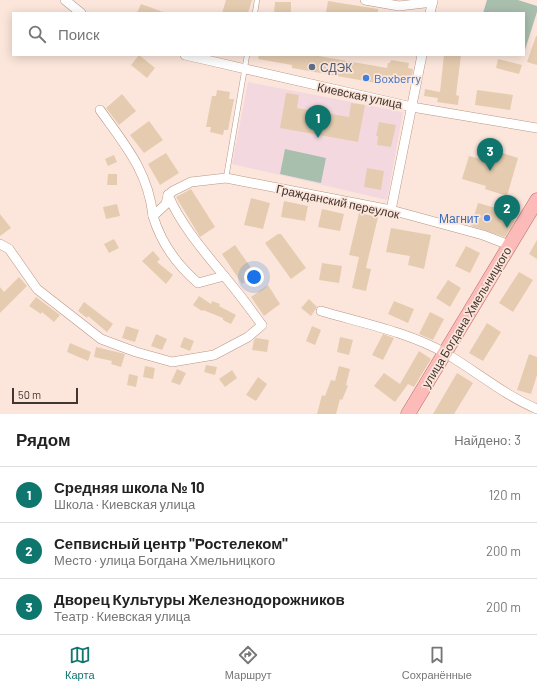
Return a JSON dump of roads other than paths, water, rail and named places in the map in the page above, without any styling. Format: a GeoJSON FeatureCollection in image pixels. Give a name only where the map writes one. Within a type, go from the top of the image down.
{"type":"FeatureCollection","features":[{"type":"Feature","properties":{"kind":"main road","name":"улица Богдана Хмельницкого"},"geometry":{"type":"LineString","coordinates":[[408,414],[537,200]]}},
{"type":"Feature","properties":{"kind":"street"},"geometry":{"type":"LineString","coordinates":[[65,0],[80,12]]}},
{"type":"Feature","properties":{"kind":"street"},"geometry":{"type":"LineString","coordinates":[[365,0],[381,1],[399,6],[433,1],[430,12]]}},
{"type":"Feature","properties":{"kind":"street","name":"Киевская улица"},"geometry":{"type":"LineString","coordinates":[[189,56],[244,70],[412,107],[537,128]]}},
{"type":"Feature","properties":{"kind":"street"},"geometry":{"type":"LineString","coordinates":[[390,210],[422,56]]}},
{"type":"Feature","properties":{"kind":"street"},"geometry":{"type":"LineString","coordinates":[[100,110],[135,158],[151,196],[153,216],[159,235],[180,268],[198,283],[224,276]]}},
{"type":"Feature","properties":{"kind":"street","name":"Гражданский переулок"},"geometry":{"type":"LineString","coordinates":[[153,216],[166,204],[168,195],[173,191],[191,182],[226,178],[390,210],[483,235],[509,245]]}},
{"type":"Feature","properties":{"kind":"street"},"geometry":{"type":"LineString","coordinates":[[0,244],[9,249],[37,289],[101,339],[136,352],[172,362],[214,355],[248,337],[262,325],[200,248],[174,208],[168,195]]}},
{"type":"Feature","properties":{"kind":"street"},"geometry":{"type":"LineString","coordinates":[[321,311],[374,326],[417,341],[444,353],[509,395],[537,409]]}},
{"type":"Feature","properties":{"kind":"lane"},"geometry":{"type":"LineString","coordinates":[[255,12],[257,0]]}},
{"type":"Feature","properties":{"kind":"lane"},"geometry":{"type":"LineString","coordinates":[[226,178],[247,56]]}},
{"type":"Feature","properties":{"kind":"place","name":"СДЭК"},"geometry":{"type":"Point","coordinates":[312,67]}},
{"type":"Feature","properties":{"kind":"place","name":"Boxberry"},"geometry":{"type":"Point","coordinates":[366,78]}},
{"type":"Feature","properties":{"kind":"place","name":"Средняя школа № 10"},"geometry":{"type":"Point","coordinates":[318,138]}},
{"type":"Feature","properties":{"kind":"place","name":"Дворец Культуры Железнодорожников"},"geometry":{"type":"Point","coordinates":[490,171]}},
{"type":"Feature","properties":{"kind":"place","name":"Магнит"},"geometry":{"type":"Point","coordinates":[487,218]}},
{"type":"Feature","properties":{"kind":"place","name":"Сепвисный центр \"Ростелеком\""},"geometry":{"type":"Point","coordinates":[507,228]}}]}
